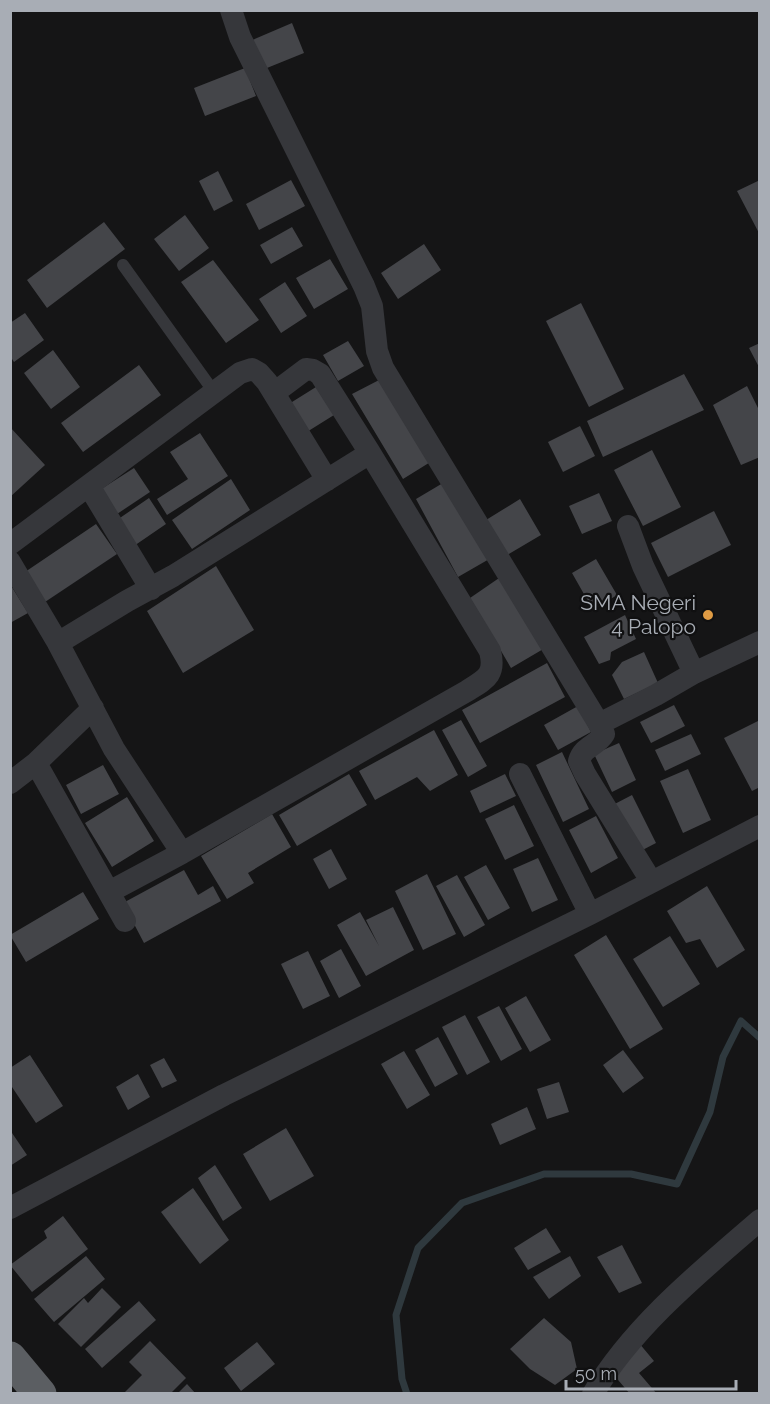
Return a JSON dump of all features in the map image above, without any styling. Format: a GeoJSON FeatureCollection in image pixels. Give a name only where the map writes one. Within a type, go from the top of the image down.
{"type":"FeatureCollection","features":[{"type":"Feature","properties":{"kind":"highway"},"geometry":{"type":"LineString","coordinates":[[10,1358],[40,1394]]}},
{"type":"Feature","properties":{"kind":"street"},"geometry":{"type":"LineString","coordinates":[[231,10],[240,37],[364,286],[372,306],[377,351],[383,368],[599,724],[603,738],[586,748],[579,761],[651,881]]}},
{"type":"Feature","properties":{"kind":"street"},"geometry":{"type":"LineString","coordinates":[[10,544],[240,373],[252,369],[259,373],[274,393],[327,480]]}},
{"type":"Feature","properties":{"kind":"street"},"geometry":{"type":"LineString","coordinates":[[109,892],[182,854],[467,691],[490,673],[494,664],[490,651],[320,374],[306,369],[274,393]]}},
{"type":"Feature","properties":{"kind":"street"},"geometry":{"type":"LineString","coordinates":[[58,643],[151,589],[370,453]]}},
{"type":"Feature","properties":{"kind":"street"},"geometry":{"type":"LineString","coordinates":[[89,486],[151,589]]}},
{"type":"Feature","properties":{"kind":"street"},"geometry":{"type":"LineString","coordinates":[[628,526],[643,566],[694,673]]}},
{"type":"Feature","properties":{"kind":"street"},"geometry":{"type":"LineString","coordinates":[[10,562],[58,643],[114,749],[182,854]]}},
{"type":"Feature","properties":{"kind":"street"},"geometry":{"type":"LineString","coordinates":[[599,724],[694,673],[759,642]]}},
{"type":"Feature","properties":{"kind":"street"},"geometry":{"type":"LineString","coordinates":[[10,783],[36,763],[93,708]]}},
{"type":"Feature","properties":{"kind":"street"},"geometry":{"type":"LineString","coordinates":[[36,763],[125,921]]}},
{"type":"Feature","properties":{"kind":"street"},"geometry":{"type":"LineString","coordinates":[[520,774],[590,914]]}},
{"type":"Feature","properties":{"kind":"street"},"geometry":{"type":"LineString","coordinates":[[10,1208],[224,1095],[590,914],[759,826]]}},
{"type":"Feature","properties":{"kind":"street"},"geometry":{"type":"LineString","coordinates":[[593,1394],[611,1366],[647,1324],[702,1270],[759,1220]]}},
{"type":"Feature","properties":{"kind":"lane"},"geometry":{"type":"LineString","coordinates":[[123,265],[214,393]]}},
{"type":"Feature","properties":{"kind":"building"},"geometry":{"type":"Polygon","coordinates":[[[292,23],[304,53],[262,70],[250,41],[292,23]]]}},
{"type":"Feature","properties":{"kind":"building"},"geometry":{"type":"Polygon","coordinates":[[[245,68],[256,96],[205,116],[194,88],[245,68]]]}},
{"type":"Feature","properties":{"kind":"building"},"geometry":{"type":"Polygon","coordinates":[[[218,171],[233,201],[214,211],[199,181],[218,171]]]}},
{"type":"Feature","properties":{"kind":"building"},"geometry":{"type":"Polygon","coordinates":[[[291,180],[305,206],[259,230],[246,204],[291,180]]]}},
{"type":"Feature","properties":{"kind":"building"},"geometry":{"type":"Polygon","coordinates":[[[760,180],[760,235],[737,191],[760,180]]]}},
{"type":"Feature","properties":{"kind":"building"},"geometry":{"type":"Polygon","coordinates":[[[185,215],[209,248],[179,271],[154,239],[185,215]]]}},
{"type":"Feature","properties":{"kind":"building"},"geometry":{"type":"Polygon","coordinates":[[[104,222],[125,249],[47,308],[27,280],[104,222]]]}},
{"type":"Feature","properties":{"kind":"building"},"geometry":{"type":"Polygon","coordinates":[[[292,227],[303,246],[271,264],[260,245],[292,227]]]}},
{"type":"Feature","properties":{"kind":"building"},"geometry":{"type":"Polygon","coordinates":[[[424,244],[441,270],[398,299],[381,273],[424,244]]]}},
{"type":"Feature","properties":{"kind":"building"},"geometry":{"type":"Polygon","coordinates":[[[330,259],[348,289],[314,309],[296,278],[330,259]]]}},
{"type":"Feature","properties":{"kind":"building"},"geometry":{"type":"Polygon","coordinates":[[[213,260],[259,320],[226,343],[181,282],[213,260]]]}},
{"type":"Feature","properties":{"kind":"building"},"geometry":{"type":"Polygon","coordinates":[[[285,282],[307,316],[281,333],[259,299],[285,282]]]}},
{"type":"Feature","properties":{"kind":"building"},"geometry":{"type":"Polygon","coordinates":[[[581,303],[624,389],[589,407],[546,321],[581,303]]]}},
{"type":"Feature","properties":{"kind":"building"},"geometry":{"type":"Polygon","coordinates":[[[25,313],[44,340],[14,362],[10,356],[10,323],[25,313]]]}},
{"type":"Feature","properties":{"kind":"building"},"geometry":{"type":"Polygon","coordinates":[[[348,341],[364,366],[338,381],[323,355],[348,341]]]}},
{"type":"Feature","properties":{"kind":"building"},"geometry":{"type":"Polygon","coordinates":[[[760,343],[760,369],[749,348],[760,343]]]}},
{"type":"Feature","properties":{"kind":"building"},"geometry":{"type":"Polygon","coordinates":[[[53,350],[80,387],[51,409],[24,373],[53,350]]]}},
{"type":"Feature","properties":{"kind":"building"},"geometry":{"type":"Polygon","coordinates":[[[139,365],[161,395],[83,452],[61,423],[139,365]]]}},
{"type":"Feature","properties":{"kind":"building"},"geometry":{"type":"Polygon","coordinates":[[[684,374],[704,410],[603,457],[587,421],[684,374]]]}},
{"type":"Feature","properties":{"kind":"building"},"geometry":{"type":"Polygon","coordinates":[[[381,379],[432,461],[403,479],[352,394],[381,379]]]}},
{"type":"Feature","properties":{"kind":"building"},"geometry":{"type":"Polygon","coordinates":[[[747,386],[760,412],[760,457],[741,465],[713,405],[747,386]]]}},
{"type":"Feature","properties":{"kind":"building"},"geometry":{"type":"Polygon","coordinates":[[[316,387],[334,415],[302,435],[284,407],[316,387]]]}},
{"type":"Feature","properties":{"kind":"building"},"geometry":{"type":"Polygon","coordinates":[[[580,426],[595,456],[563,472],[548,442],[580,426]]]}},
{"type":"Feature","properties":{"kind":"building"},"geometry":{"type":"Polygon","coordinates":[[[10,427],[45,465],[10,497],[10,427]]]}},
{"type":"Feature","properties":{"kind":"building"},"geometry":{"type":"Polygon","coordinates":[[[200,433],[228,476],[167,515],[157,499],[188,479],[170,452],[200,433]]]}},
{"type":"Feature","properties":{"kind":"building"},"geometry":{"type":"Polygon","coordinates":[[[652,450],[681,507],[643,526],[614,470],[652,450]]]}},
{"type":"Feature","properties":{"kind":"building"},"geometry":{"type":"Polygon","coordinates":[[[134,468],[150,492],[111,518],[95,493],[134,468]]]}},
{"type":"Feature","properties":{"kind":"building"},"geometry":{"type":"Polygon","coordinates":[[[231,479],[250,510],[192,549],[172,520],[231,479]]]}},
{"type":"Feature","properties":{"kind":"building"},"geometry":{"type":"Polygon","coordinates":[[[448,480],[491,558],[458,577],[416,499],[448,480]]]}},
{"type":"Feature","properties":{"kind":"building"},"geometry":{"type":"Polygon","coordinates":[[[599,493],[612,521],[582,534],[569,506],[599,493]]]}},
{"type":"Feature","properties":{"kind":"building"},"geometry":{"type":"Polygon","coordinates":[[[149,498],[166,524],[131,548],[114,522],[149,498]]]}},
{"type":"Feature","properties":{"kind":"building"},"geometry":{"type":"Polygon","coordinates":[[[520,499],[541,535],[507,555],[486,520],[520,499]]]}},
{"type":"Feature","properties":{"kind":"building"},"geometry":{"type":"Polygon","coordinates":[[[714,511],[731,545],[668,577],[651,543],[714,511]]]}},
{"type":"Feature","properties":{"kind":"building"},"geometry":{"type":"Polygon","coordinates":[[[96,524],[117,554],[45,602],[25,572],[96,524]]]}},
{"type":"Feature","properties":{"kind":"building"},"geometry":{"type":"Polygon","coordinates":[[[596,559],[617,595],[593,610],[572,573],[596,559]]]}},
{"type":"Feature","properties":{"kind":"building"},"geometry":{"type":"Polygon","coordinates":[[[216,566],[254,630],[183,673],[147,611],[216,566]]]}},
{"type":"Feature","properties":{"kind":"building"},"geometry":{"type":"Polygon","coordinates":[[[502,576],[545,648],[511,668],[470,598],[502,576]]]}},
{"type":"Feature","properties":{"kind":"building"},"geometry":{"type":"Polygon","coordinates":[[[10,584],[28,613],[10,623],[10,584]]]}},
{"type":"Feature","properties":{"kind":"building"},"geometry":{"type":"Polygon","coordinates":[[[625,615],[636,639],[611,652],[610,660],[599,664],[584,637],[625,615]]]}},
{"type":"Feature","properties":{"kind":"building"},"geometry":{"type":"Polygon","coordinates":[[[644,652],[658,683],[624,699],[612,675],[622,662],[644,652]]]}},
{"type":"Feature","properties":{"kind":"building"},"geometry":{"type":"Polygon","coordinates":[[[547,663],[565,697],[480,743],[462,710],[547,663]]]}},
{"type":"Feature","properties":{"kind":"building"},"geometry":{"type":"Polygon","coordinates":[[[674,705],[685,726],[651,743],[640,722],[674,705]]]}},
{"type":"Feature","properties":{"kind":"building"},"geometry":{"type":"Polygon","coordinates":[[[578,706],[591,732],[558,750],[544,725],[578,706]]]}},
{"type":"Feature","properties":{"kind":"building"},"geometry":{"type":"Polygon","coordinates":[[[461,720],[487,766],[468,777],[442,730],[461,720]]]}},
{"type":"Feature","properties":{"kind":"building"},"geometry":{"type":"Polygon","coordinates":[[[760,720],[760,787],[752,791],[724,738],[760,720]]]}},
{"type":"Feature","properties":{"kind":"building"},"geometry":{"type":"Polygon","coordinates":[[[434,730],[458,775],[430,791],[417,777],[375,800],[359,771],[434,730]]]}},
{"type":"Feature","properties":{"kind":"building"},"geometry":{"type":"Polygon","coordinates":[[[691,734],[701,754],[665,771],[655,750],[691,734]]]}},
{"type":"Feature","properties":{"kind":"building"},"geometry":{"type":"Polygon","coordinates":[[[619,743],[636,780],[612,792],[594,754],[619,743]]]}},
{"type":"Feature","properties":{"kind":"building"},"geometry":{"type":"Polygon","coordinates":[[[562,752],[589,809],[563,822],[536,765],[562,752]]]}},
{"type":"Feature","properties":{"kind":"building"},"geometry":{"type":"Polygon","coordinates":[[[103,765],[119,794],[81,814],[66,785],[103,765]]]}},
{"type":"Feature","properties":{"kind":"building"},"geometry":{"type":"Polygon","coordinates":[[[688,769],[711,820],[683,833],[660,781],[688,769]]]}},
{"type":"Feature","properties":{"kind":"building"},"geometry":{"type":"Polygon","coordinates":[[[349,774],[367,805],[297,846],[279,815],[349,774]]]}},
{"type":"Feature","properties":{"kind":"building"},"geometry":{"type":"Polygon","coordinates":[[[505,774],[516,796],[480,813],[470,791],[505,774]]]}},
{"type":"Feature","properties":{"kind":"building"},"geometry":{"type":"Polygon","coordinates":[[[632,795],[656,843],[631,856],[607,808],[632,795]]]}},
{"type":"Feature","properties":{"kind":"building"},"geometry":{"type":"Polygon","coordinates":[[[127,797],[154,841],[112,867],[85,823],[127,797]]]}},
{"type":"Feature","properties":{"kind":"building"},"geometry":{"type":"Polygon","coordinates":[[[514,805],[534,846],[505,860],[485,819],[514,805]]]}},
{"type":"Feature","properties":{"kind":"building"},"geometry":{"type":"Polygon","coordinates":[[[272,814],[291,847],[248,873],[254,883],[227,899],[201,856],[272,814]]]}},
{"type":"Feature","properties":{"kind":"building"},"geometry":{"type":"Polygon","coordinates":[[[596,816],[618,858],[591,873],[569,830],[596,816]]]}},
{"type":"Feature","properties":{"kind":"building"},"geometry":{"type":"Polygon","coordinates":[[[331,849],[347,879],[329,889],[313,859],[331,849]]]}},
{"type":"Feature","properties":{"kind":"building"},"geometry":{"type":"Polygon","coordinates":[[[538,858],[558,900],[532,912],[513,869],[538,858]]]}},
{"type":"Feature","properties":{"kind":"building"},"geometry":{"type":"Polygon","coordinates":[[[486,865],[510,908],[488,920],[464,877],[486,865]]]}},
{"type":"Feature","properties":{"kind":"building"},"geometry":{"type":"Polygon","coordinates":[[[184,870],[198,895],[213,886],[221,901],[144,943],[123,903],[184,870]]]}},
{"type":"Feature","properties":{"kind":"building"},"geometry":{"type":"Polygon","coordinates":[[[427,874],[456,934],[423,950],[395,891],[427,874]]]}},
{"type":"Feature","properties":{"kind":"building"},"geometry":{"type":"Polygon","coordinates":[[[457,875],[485,925],[464,937],[436,886],[457,875]]]}},
{"type":"Feature","properties":{"kind":"building"},"geometry":{"type":"Polygon","coordinates":[[[707,886],[745,950],[717,968],[700,939],[686,943],[667,911],[707,886]]]}},
{"type":"Feature","properties":{"kind":"building"},"geometry":{"type":"Polygon","coordinates":[[[83,892],[99,919],[26,962],[10,935],[83,892]]]}},
{"type":"Feature","properties":{"kind":"building"},"geometry":{"type":"Polygon","coordinates":[[[393,907],[414,950],[366,976],[337,925],[360,912],[379,946],[366,920],[393,907]]]}},
{"type":"Feature","properties":{"kind":"building"},"geometry":{"type":"Polygon","coordinates":[[[606,935],[663,1029],[630,1049],[574,955],[606,935]]]}},
{"type":"Feature","properties":{"kind":"building"},"geometry":{"type":"Polygon","coordinates":[[[670,936],[700,984],[663,1007],[633,959],[670,936]]]}},
{"type":"Feature","properties":{"kind":"building"},"geometry":{"type":"Polygon","coordinates":[[[341,949],[361,986],[339,998],[320,961],[341,949]]]}},
{"type":"Feature","properties":{"kind":"building"},"geometry":{"type":"Polygon","coordinates":[[[308,951],[330,996],[303,1009],[281,964],[308,951]]]}},
{"type":"Feature","properties":{"kind":"building"},"geometry":{"type":"Polygon","coordinates":[[[526,996],[551,1040],[530,1052],[505,1008],[526,996]]]}},
{"type":"Feature","properties":{"kind":"building"},"geometry":{"type":"Polygon","coordinates":[[[499,1006],[522,1049],[501,1061],[477,1017],[499,1006]]]}},
{"type":"Feature","properties":{"kind":"building"},"geometry":{"type":"Polygon","coordinates":[[[465,1015],[490,1062],[467,1075],[442,1027],[465,1015]]]}},
{"type":"Feature","properties":{"kind":"building"},"geometry":{"type":"Polygon","coordinates":[[[438,1037],[458,1074],[435,1087],[415,1050],[438,1037]]]}},
{"type":"Feature","properties":{"kind":"building"},"geometry":{"type":"Polygon","coordinates":[[[623,1050],[644,1078],[623,1093],[603,1065],[623,1050]]]}},
{"type":"Feature","properties":{"kind":"building"},"geometry":{"type":"Polygon","coordinates":[[[404,1051],[430,1095],[407,1109],[381,1064],[404,1051]]]}},
{"type":"Feature","properties":{"kind":"building"},"geometry":{"type":"Polygon","coordinates":[[[30,1055],[63,1106],[36,1123],[10,1084],[10,1068],[30,1055]]]}},
{"type":"Feature","properties":{"kind":"building"},"geometry":{"type":"Polygon","coordinates":[[[164,1058],[177,1081],[162,1088],[150,1065],[164,1058]]]}},
{"type":"Feature","properties":{"kind":"building"},"geometry":{"type":"Polygon","coordinates":[[[138,1074],[150,1097],[128,1110],[116,1087],[138,1074]]]}},
{"type":"Feature","properties":{"kind":"building"},"geometry":{"type":"Polygon","coordinates":[[[559,1082],[569,1112],[547,1119],[537,1089],[559,1082]]]}},
{"type":"Feature","properties":{"kind":"building"},"geometry":{"type":"Polygon","coordinates":[[[527,1107],[536,1129],[500,1145],[491,1124],[527,1107]]]}},
{"type":"Feature","properties":{"kind":"building"},"geometry":{"type":"Polygon","coordinates":[[[286,1128],[314,1176],[270,1201],[243,1154],[286,1128]]]}},
{"type":"Feature","properties":{"kind":"building"},"geometry":{"type":"Polygon","coordinates":[[[10,1130],[27,1155],[10,1166],[10,1130]]]}},
{"type":"Feature","properties":{"kind":"building"},"geometry":{"type":"Polygon","coordinates":[[[215,1165],[242,1208],[223,1221],[198,1178],[215,1165]]]}},
{"type":"Feature","properties":{"kind":"building"},"geometry":{"type":"Polygon","coordinates":[[[193,1188],[229,1240],[200,1264],[161,1212],[193,1188]]]}},
{"type":"Feature","properties":{"kind":"building"},"geometry":{"type":"Polygon","coordinates":[[[63,1216],[88,1249],[32,1292],[10,1265],[47,1238],[44,1231],[63,1216]]]}},
{"type":"Feature","properties":{"kind":"building"},"geometry":{"type":"Polygon","coordinates":[[[546,1228],[561,1252],[528,1270],[514,1248],[546,1228]]]}},
{"type":"Feature","properties":{"kind":"building"},"geometry":{"type":"Polygon","coordinates":[[[622,1245],[642,1283],[619,1293],[597,1257],[622,1245]]]}},
{"type":"Feature","properties":{"kind":"building"},"geometry":{"type":"Polygon","coordinates":[[[86,1256],[105,1279],[54,1322],[34,1299],[86,1256]]]}},
{"type":"Feature","properties":{"kind":"building"},"geometry":{"type":"Polygon","coordinates":[[[570,1256],[581,1276],[549,1299],[533,1277],[570,1256]]]}},
{"type":"Feature","properties":{"kind":"building"},"geometry":{"type":"Polygon","coordinates":[[[102,1288],[121,1307],[81,1347],[58,1324],[84,1298],[88,1303],[102,1288]]]}},
{"type":"Feature","properties":{"kind":"building"},"geometry":{"type":"Polygon","coordinates":[[[139,1301],[156,1320],[102,1368],[85,1349],[139,1301]]]}},
{"type":"Feature","properties":{"kind":"building"},"geometry":{"type":"Polygon","coordinates":[[[544,1318],[571,1342],[577,1369],[555,1385],[530,1369],[510,1349],[544,1318]]]}},
{"type":"Feature","properties":{"kind":"building"},"geometry":{"type":"Polygon","coordinates":[[[150,1341],[186,1378],[170,1394],[123,1394],[142,1375],[129,1362],[150,1341]]]}},
{"type":"Feature","properties":{"kind":"building"},"geometry":{"type":"Polygon","coordinates":[[[257,1342],[275,1364],[241,1391],[224,1368],[257,1342]]]}},
{"type":"Feature","properties":{"kind":"building"},"geometry":{"type":"Polygon","coordinates":[[[639,1343],[654,1361],[639,1373],[657,1394],[630,1394],[613,1374],[639,1343]]]}},
{"type":"Feature","properties":{"kind":"building"},"geometry":{"type":"Polygon","coordinates":[[[187,1384],[196,1394],[177,1394],[187,1384]]]}},
{"type":"Feature","properties":{"kind":"waterway"},"geometry":{"type":"LineString","coordinates":[[407,1394],[402,1379],[396,1315],[418,1248],[462,1203],[544,1174],[631,1174],[677,1184],[710,1112],[723,1057],[741,1021],[760,1038]]}},
{"type":"Feature","properties":{"kind":"place","name":"SMA Negeri 4 Palopo"},"geometry":{"type":"Point","coordinates":[708,615]}}]}
